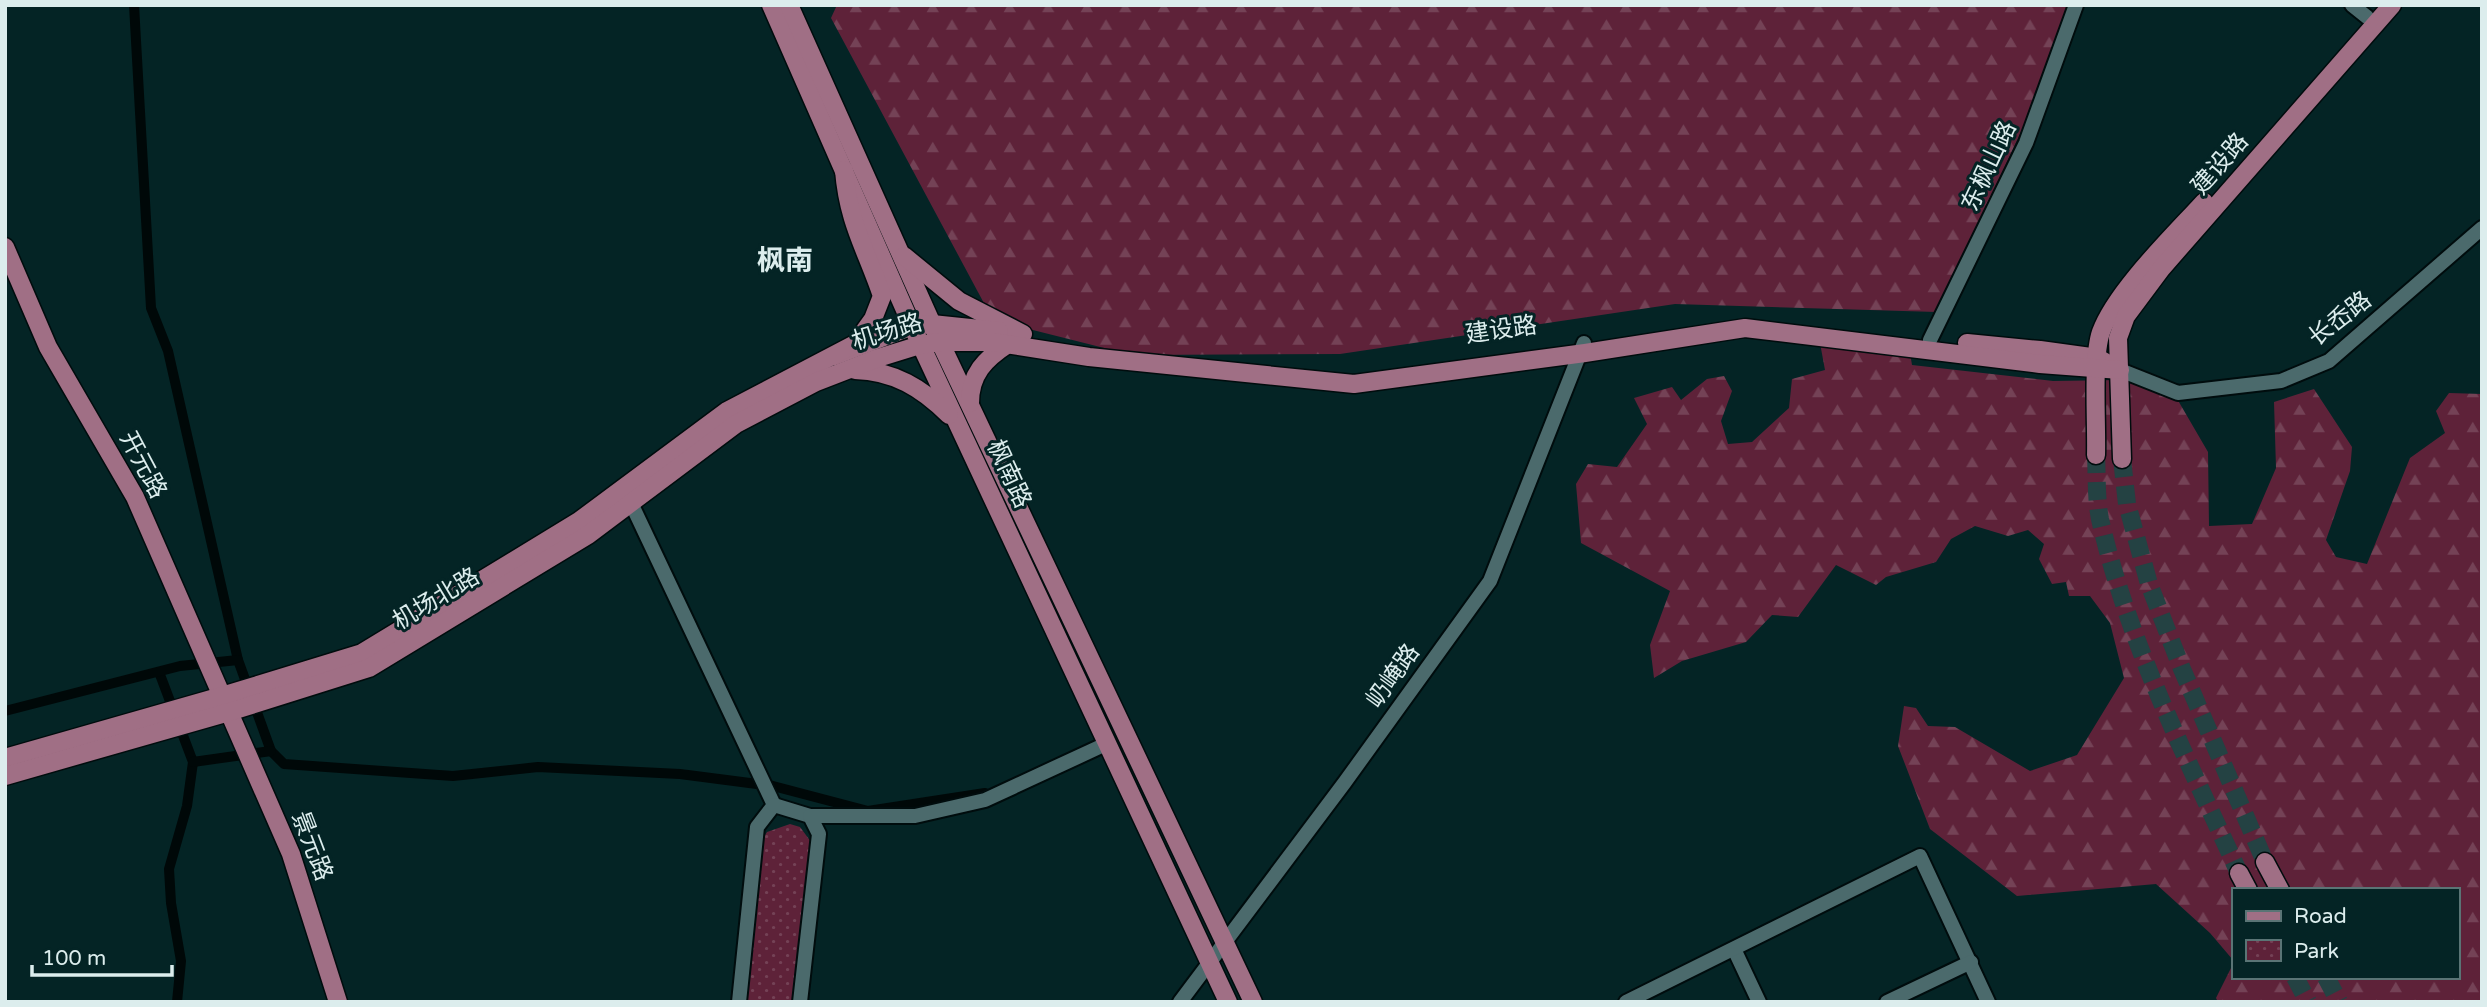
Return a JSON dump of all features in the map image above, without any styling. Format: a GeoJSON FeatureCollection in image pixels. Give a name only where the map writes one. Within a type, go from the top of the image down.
{"type":"FeatureCollection","features":[{"type":"Feature","properties":{"kind":"main road","name":"枫南路"},"geometry":{"type":"LineString","coordinates":[[771,5],[920,345],[1228,1002]]}},
{"type":"Feature","properties":{"kind":"main road","name":"枫南路"},"geometry":{"type":"LineString","coordinates":[[789,5],[940,342],[1252,1002]]}},
{"type":"Feature","properties":{"kind":"main road","name":"建设路"},"geometry":{"type":"LineString","coordinates":[[2122,459],[2118,338],[2126,316],[2161,269],[2392,5]]}},
{"type":"Feature","properties":{"kind":"main road","name":"建设路"},"geometry":{"type":"LineString","coordinates":[[2096,455],[2101,333],[2113,309],[2151,259],[2263,137],[2372,11]]}},
{"type":"Feature","properties":{"kind":"main road"},"geometry":{"type":"LineString","coordinates":[[834,356],[855,344],[863,335],[882,296],[853,225],[846,198],[844,170]]}},
{"type":"Feature","properties":{"kind":"main road","name":"开元路"},"geometry":{"type":"LineString","coordinates":[[5,247],[48,346],[135,498],[222,697]]}},
{"type":"Feature","properties":{"kind":"main road"},"geometry":{"type":"LineString","coordinates":[[899,252],[959,301],[1016,339],[978,369],[973,379],[971,407]]}},
{"type":"Feature","properties":{"kind":"main road","name":"建设路"},"geometry":{"type":"LineString","coordinates":[[1581,348],[1745,318],[2040,350],[2120,370]]}},
{"type":"Feature","properties":{"kind":"main road","name":"建设路"},"geometry":{"type":"LineString","coordinates":[[912,326],[932,324],[1094,349],[1355,375],[1745,328],[2098,364]]}},
{"type":"Feature","properties":{"kind":"main road","name":"机场路"},"geometry":{"type":"LineString","coordinates":[[834,356],[912,326]]}},
{"type":"Feature","properties":{"kind":"main road","name":"建设路"},"geometry":{"type":"LineString","coordinates":[[940,342],[1016,339]]}},
{"type":"Feature","properties":{"kind":"main road","name":"机场路"},"geometry":{"type":"LineString","coordinates":[[848,370],[920,345],[940,342]]}},
{"type":"Feature","properties":{"kind":"main road","name":"机场北路"},"geometry":{"type":"LineString","coordinates":[[5,758],[222,697],[362,653],[579,521],[726,411],[834,356]]}},
{"type":"Feature","properties":{"kind":"main road"},"geometry":{"type":"LineString","coordinates":[[848,370],[882,372],[909,382],[958,423]]}},
{"type":"Feature","properties":{"kind":"main road","name":"机场北路"},"geometry":{"type":"LineString","coordinates":[[5,776],[222,697],[369,668],[588,536],[736,424],[816,382],[848,370]]}},
{"type":"Feature","properties":{"kind":"main road","name":"景元路"},"geometry":{"type":"LineString","coordinates":[[222,697],[291,854],[338,1002]]}},
{"type":"Feature","properties":{"kind":"main road"},"geometry":{"type":"LineString","coordinates":[[2265,862],[2279,888]]}},
{"type":"Feature","properties":{"kind":"main road"},"geometry":{"type":"LineString","coordinates":[[2239,873],[2247,888]]}},
{"type":"Feature","properties":{"kind":"street","name":"东枫山路"},"geometry":{"type":"LineString","coordinates":[[1930,340],[2026,144],[2076,5]]}},
{"type":"Feature","properties":{"kind":"street"},"geometry":{"type":"LineString","coordinates":[[2353,5],[2372,11]]}},
{"type":"Feature","properties":{"kind":"street","name":"长岙路"},"geometry":{"type":"LineString","coordinates":[[2120,370],[2178,393],[2281,381],[2329,361],[2482,228]]}},
{"type":"Feature","properties":{"kind":"street","name":"屷崦路"},"geometry":{"type":"LineString","coordinates":[[1180,1002],[1345,782],[1490,581],[1581,348]]}},
{"type":"Feature","properties":{"kind":"street"},"geometry":{"type":"LineString","coordinates":[[631,503],[774,805],[810,816],[915,816],[985,800],[1108,743]]}},
{"type":"Feature","properties":{"kind":"street"},"geometry":{"type":"LineString","coordinates":[[738,1002],[757,827],[774,805]]}},
{"type":"Feature","properties":{"kind":"street"},"geometry":{"type":"LineString","coordinates":[[800,1002],[819,834],[810,816]]}},
{"type":"Feature","properties":{"kind":"street"},"geometry":{"type":"LineString","coordinates":[[1629,1001],[1920,856],[1988,1002]]}},
{"type":"Feature","properties":{"kind":"street"},"geometry":{"type":"LineString","coordinates":[[1734,949],[1759,1002]]}},
{"type":"Feature","properties":{"kind":"street"},"geometry":{"type":"LineString","coordinates":[[1887,1002],[1971,962]]}},
{"type":"Feature","properties":{"kind":"green space"},"geometry":{"type":"Polygon","coordinates":[[[837,5],[2080,5],[1937,312],[1675,304],[1340,354],[1132,355],[993,320],[831,18],[837,5]]]}},
{"type":"Feature","properties":{"kind":"green space"},"geometry":{"type":"Polygon","coordinates":[[[1820,343],[1910,353],[1912,365],[2053,381],[2120,380],[2176,397],[2208,452],[2209,526],[2252,524],[2276,468],[2274,402],[2314,389],[2352,447],[2350,471],[2326,540],[2336,557],[2367,564],[2410,458],[2445,433],[2436,411],[2449,393],[2482,394],[2482,1002],[2218,1002],[2216,998],[2232,966],[2232,979],[2459,979],[2459,888],[2232,888],[2232,959],[2210,933],[2156,884],[2017,896],[1930,829],[1898,746],[1904,706],[1916,708],[1928,726],[1955,727],[2030,771],[2077,755],[2124,678],[2110,623],[2090,596],[2069,596],[2066,582],[2052,584],[2039,559],[2044,544],[2028,530],[2008,536],[1975,526],[1951,539],[1936,562],[1886,577],[1876,585],[1836,565],[1798,617],[1772,615],[1746,642],[1682,661],[1654,678],[1650,645],[1670,591],[1581,543],[1576,484],[1588,464],[1617,467],[1647,424],[1634,398],[1672,387],[1681,400],[1707,379],[1724,376],[1732,391],[1721,421],[1728,444],[1752,442],[1789,408],[1792,379],[1825,370],[1820,343]]]}},
{"type":"Feature","properties":{"kind":"green space"},"geometry":{"type":"Polygon","coordinates":[[[790,824],[800,827],[814,846],[794,1002],[741,1002],[762,840],[767,832],[790,824]]]}},
{"type":"Feature","properties":{"kind":"waterway"},"geometry":{"type":"LineString","coordinates":[[134,5],[151,308],[168,351],[238,660]]}},
{"type":"Feature","properties":{"kind":"waterway"},"geometry":{"type":"LineString","coordinates":[[5,711],[180,666],[238,660],[271,751],[284,764],[453,776],[538,767],[680,774],[773,786],[868,811],[985,793]]}},
{"type":"Feature","properties":{"kind":"waterway"},"geometry":{"type":"LineString","coordinates":[[159,672],[193,762],[187,806],[169,869],[171,903],[181,961],[177,1002]]}},
{"type":"Feature","properties":{"kind":"waterway"},"geometry":{"type":"LineString","coordinates":[[193,762],[271,751]]}},
{"type":"Feature","properties":{"kind":"tunnel"},"geometry":{"type":"LineString","coordinates":[[2096,455],[2100,519],[2126,610],[2160,699],[2239,873]]}},
{"type":"Feature","properties":{"kind":"tunnel"},"geometry":{"type":"LineString","coordinates":[[2122,459],[2127,504],[2149,584],[2182,669],[2265,862]]}},
{"type":"Feature","properties":{"kind":"tunnel"},"geometry":{"type":"LineString","coordinates":[[2296,979],[2308,1002]]}},
{"type":"Feature","properties":{"kind":"tunnel"},"geometry":{"type":"LineString","coordinates":[[2327,979],[2339,1002]]}},
{"type":"Feature","properties":{"kind":"district","name":"枫南"},"geometry":{"type":"Point","coordinates":[785,261]}}]}
